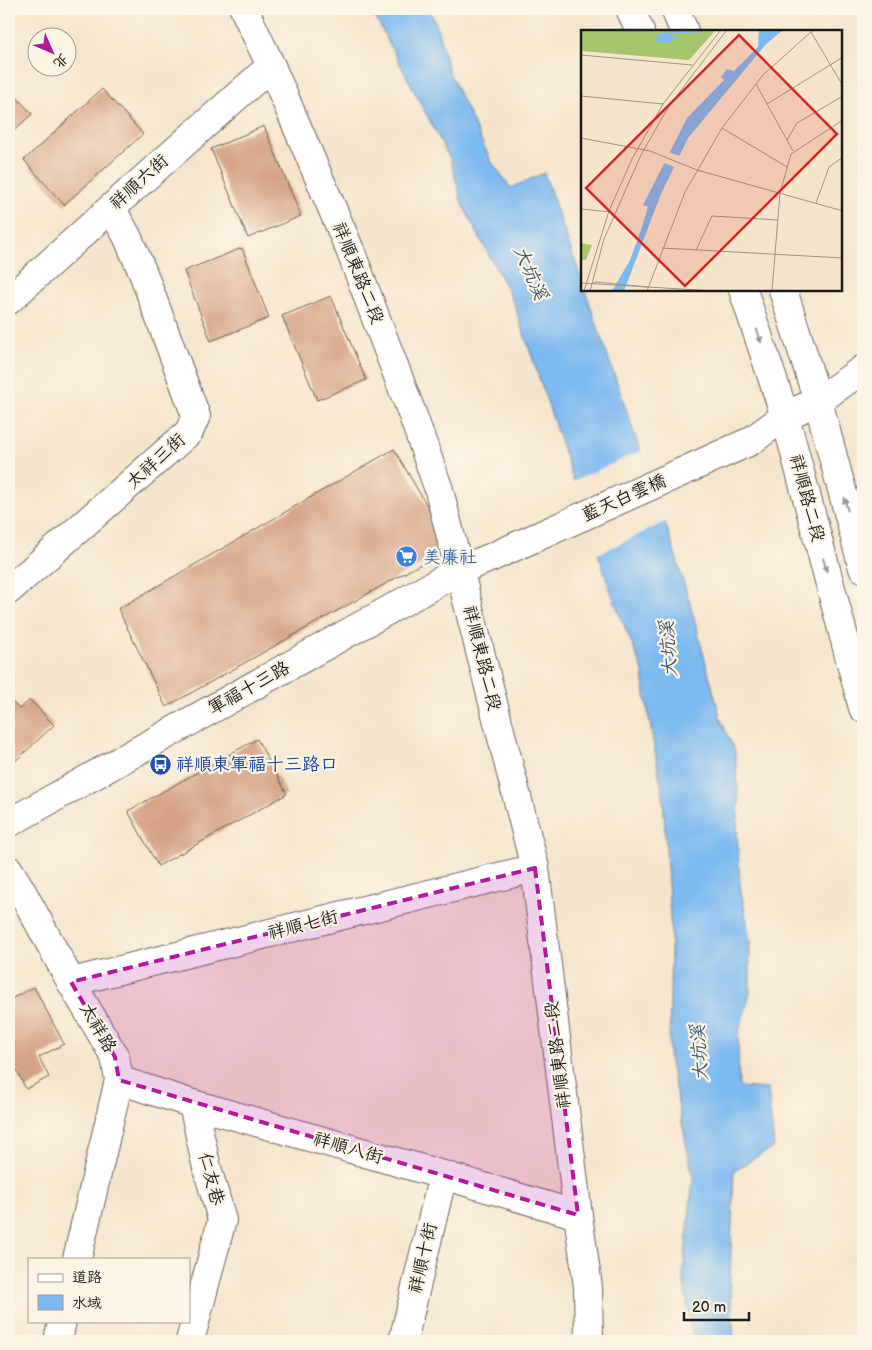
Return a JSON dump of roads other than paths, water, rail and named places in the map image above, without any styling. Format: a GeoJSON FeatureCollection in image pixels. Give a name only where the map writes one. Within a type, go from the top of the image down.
{"type":"FeatureCollection","features":[{"type":"Feature","properties":{"kind":"street","name":"祥順東路二段"},"geometry":{"type":"LineString","coordinates":[[244,9],[271,66],[350,250],[439,490],[460,570],[535,868],[588,1287],[589,1341]]}},
{"type":"Feature","properties":{"kind":"street"},"geometry":{"type":"LineString","coordinates":[[630,9],[640,30]]}},
{"type":"Feature","properties":{"kind":"street"},"geometry":{"type":"LineString","coordinates":[[675,9],[684,30]]}},
{"type":"Feature","properties":{"kind":"street","name":"祥順六街"},"geometry":{"type":"LineString","coordinates":[[9,300],[271,66]]}},
{"type":"Feature","properties":{"kind":"street","name":"太祥三街"},"geometry":{"type":"LineString","coordinates":[[9,590],[189,432],[196,416],[143,273],[127,236],[111,208]]}},
{"type":"Feature","properties":{"kind":"street","name":"祥順路二段"},"geometry":{"type":"LineString","coordinates":[[743,291],[785,416],[863,708]]}},
{"type":"Feature","properties":{"kind":"street","name":"祥順路二段"},"geometry":{"type":"LineString","coordinates":[[783,291],[818,401],[863,568]]}},
{"type":"Feature","properties":{"kind":"street"},"geometry":{"type":"LineString","coordinates":[[785,416],[818,401],[863,369]]}},
{"type":"Feature","properties":{"kind":"street","name":"藍天白雲橋"},"geometry":{"type":"LineString","coordinates":[[492,557],[756,438],[785,416]]}},
{"type":"Feature","properties":{"kind":"street","name":"軍福十三路"},"geometry":{"type":"LineString","coordinates":[[9,823],[460,570],[492,557]]}},
{"type":"Feature","properties":{"kind":"street","name":"祥順七街"},"geometry":{"type":"LineString","coordinates":[[71,982],[535,868]]}},
{"type":"Feature","properties":{"kind":"street","name":"太祥路"},"geometry":{"type":"LineString","coordinates":[[9,870],[115,1057],[120,1080],[77,1258]]}},
{"type":"Feature","properties":{"kind":"street","name":"祥順八街"},"geometry":{"type":"LineString","coordinates":[[120,1080],[193,1104],[578,1215]]}},
{"type":"Feature","properties":{"kind":"street","name":"仁友巷"},"geometry":{"type":"LineString","coordinates":[[190,1341],[222,1220],[206,1164],[193,1104]]}},
{"type":"Feature","properties":{"kind":"street","name":"祥順十街"},"geometry":{"type":"LineString","coordinates":[[403,1341],[443,1175]]}},
{"type":"Feature","properties":{"kind":"street"},"geometry":{"type":"LineString","coordinates":[[58,1341],[62,1322]]}},
{"type":"Feature","properties":{"kind":"water","name":"大坑溪"},"geometry":{"type":"Polygon","coordinates":[[[371,9],[429,9],[436,24],[449,72],[491,161],[511,188],[544,173],[581,278],[581,291],[585,291],[669,534],[691,607],[721,720],[735,751],[739,802],[737,830],[740,885],[750,940],[750,993],[738,1035],[739,1087],[768,1089],[774,1147],[734,1170],[730,1279],[734,1341],[693,1341],[683,1276],[693,1178],[669,1058],[671,934],[663,798],[645,694],[643,671],[615,603],[513,301],[462,204],[451,161],[371,9]]]}},
{"type":"Feature","properties":{"kind":"place","name":"美廉社"},"geometry":{"type":"Point","coordinates":[407,557]}},
{"type":"Feature","properties":{"kind":"place","name":"祥順東軍福十三路口"},"geometry":{"type":"Point","coordinates":[160,764]}}]}
